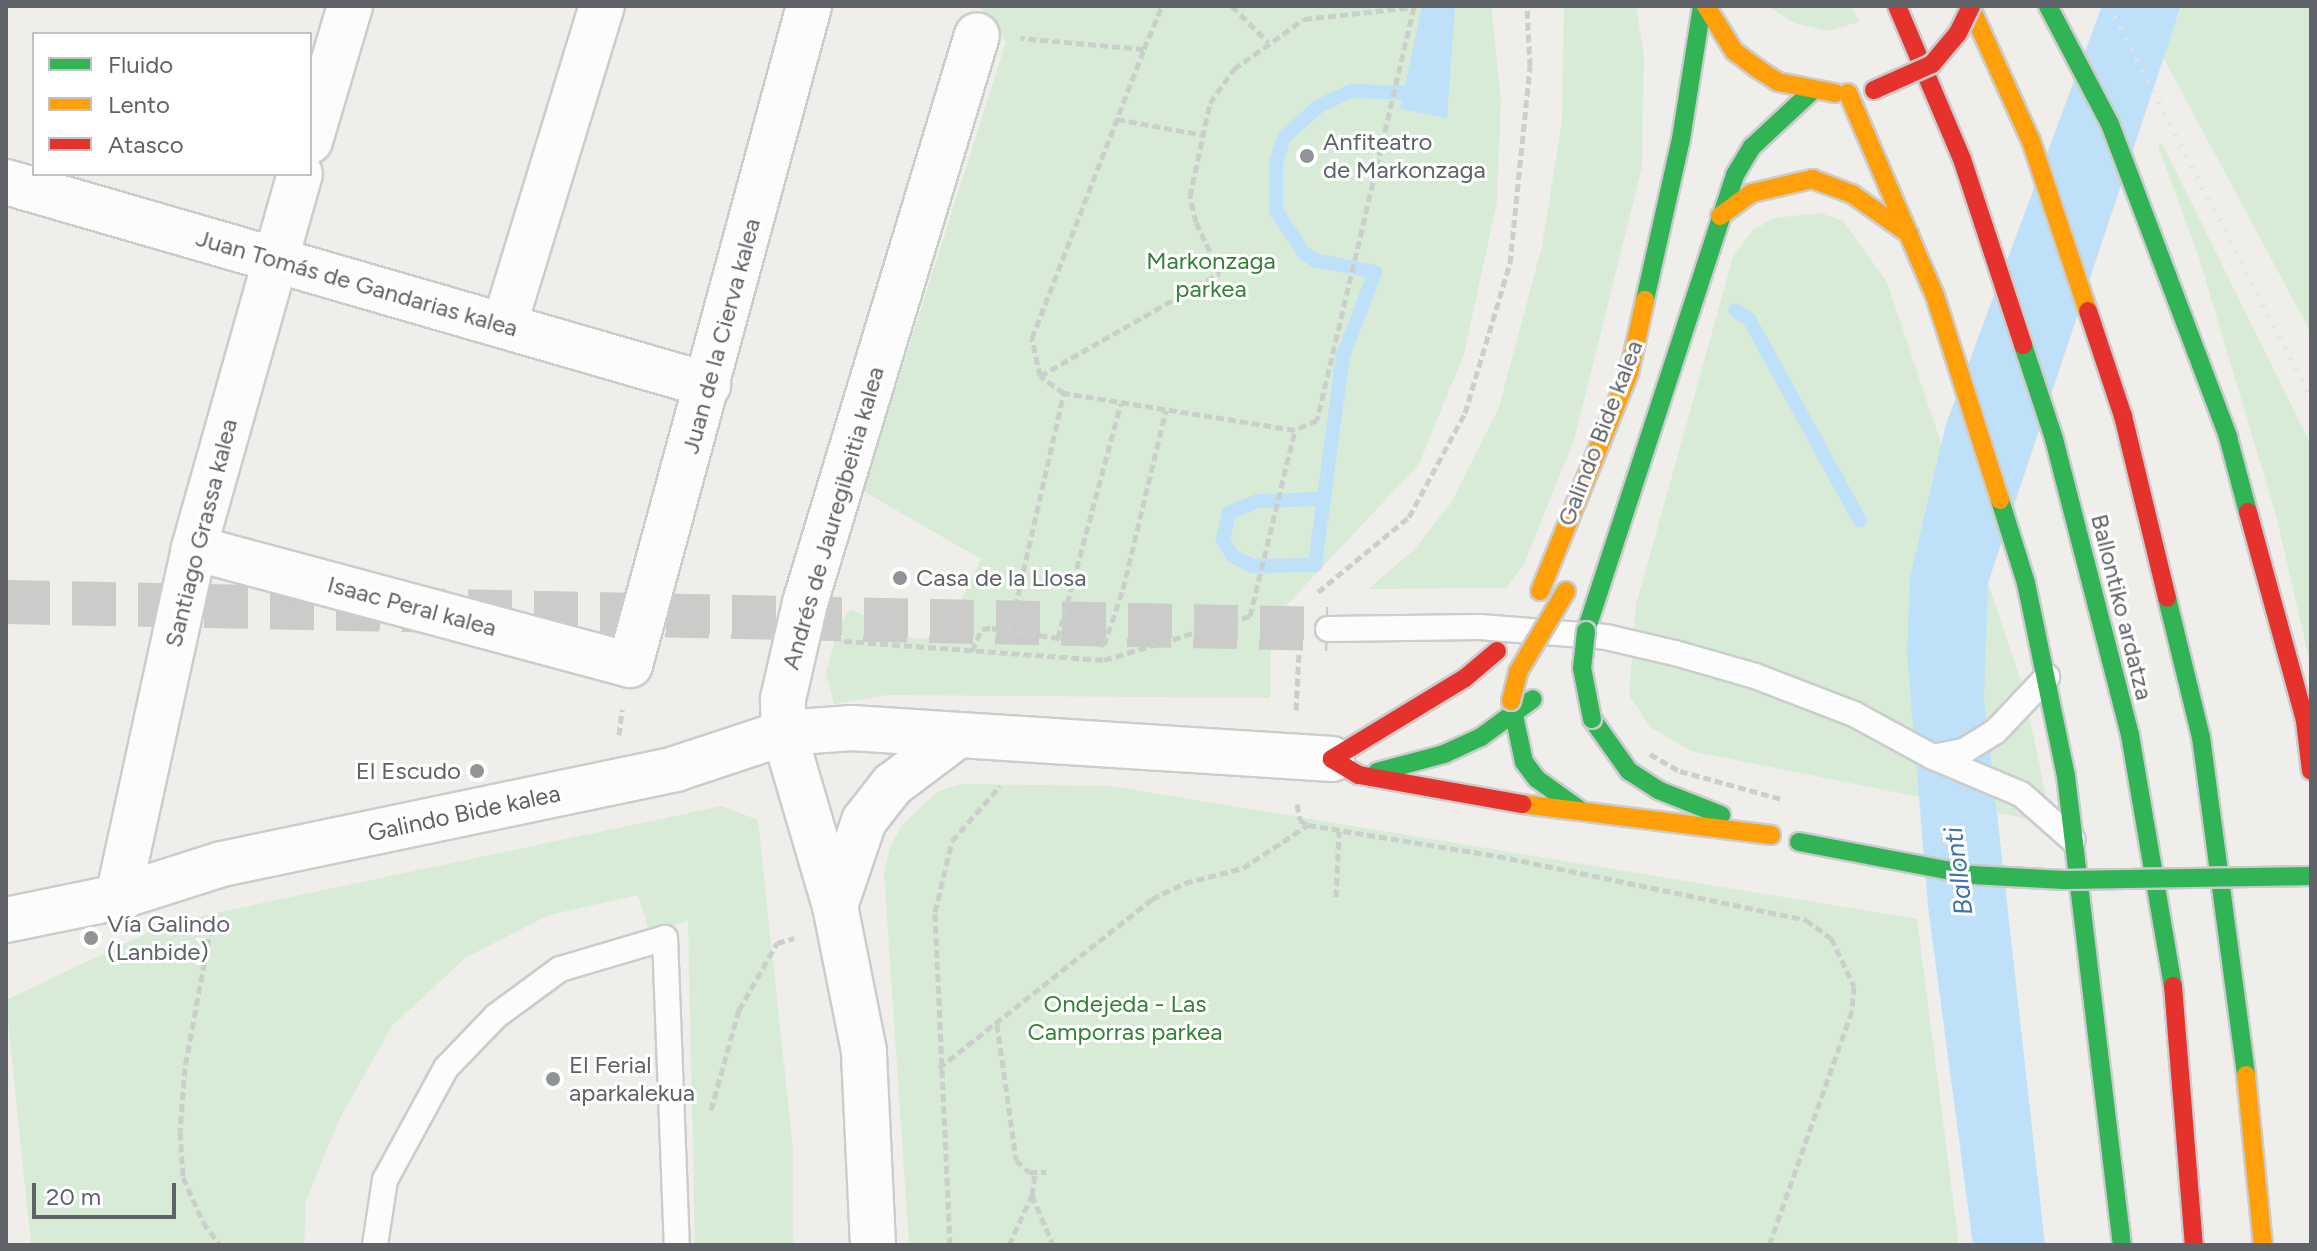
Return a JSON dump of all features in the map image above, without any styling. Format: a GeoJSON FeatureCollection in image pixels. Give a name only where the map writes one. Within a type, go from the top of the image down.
{"type":"FeatureCollection","features":[{"type":"Feature","properties":{"kind":"main road"},"geometry":{"type":"LineString","coordinates":[[1704,6],[1734,51],[1778,82],[1811,92],[1848,93],[1874,90],[1932,64],[1958,33],[1971,6]]}},
{"type":"Feature","properties":{"kind":"main road","name":"Galindo Bide kalea"},"geometry":{"type":"LineString","coordinates":[[1345,767],[1497,651],[1540,591],[1629,373],[1678,154],[1704,6]]}},
{"type":"Feature","properties":{"kind":"main road","name":"Ballontiko ardatza"},"geometry":{"type":"LineString","coordinates":[[1897,6],[1962,159],[2054,439],[2130,735],[2178,1014],[2194,1245]]}},
{"type":"Feature","properties":{"kind":"main road","name":"Ballontiko ardatza"},"geometry":{"type":"LineString","coordinates":[[1971,6],[2031,141],[2123,416],[2197,722],[2238,999],[2263,1245]]}},
{"type":"Feature","properties":{"kind":"main road"},"geometry":{"type":"LineString","coordinates":[[2048,6],[2110,124],[2228,437],[2305,721],[2311,771]]}},
{"type":"Feature","properties":{"kind":"main road","name":"Galindo Bide kalea"},"geometry":{"type":"LineString","coordinates":[[1586,631],[1720,216],[1752,147],[1811,92]]}},
{"type":"Feature","properties":{"kind":"main road"},"geometry":{"type":"LineString","coordinates":[[1848,93],[1935,296],[2026,583],[2047,677],[2074,841],[2122,1245]]}},
{"type":"Feature","properties":{"kind":"main road"},"geometry":{"type":"LineString","coordinates":[[1720,216],[1752,193],[1812,179],[1852,194],[1909,234]]}},
{"type":"Feature","properties":{"kind":"main road"},"geometry":{"type":"LineString","coordinates":[[1585,536],[1629,373]]}},
{"type":"Feature","properties":{"kind":"main road"},"geometry":{"type":"LineString","coordinates":[[1568,584],[1518,672],[1511,710],[1524,762],[1537,779],[1589,816]]}},
{"type":"Feature","properties":{"kind":"main road"},"geometry":{"type":"LineString","coordinates":[[1562,663],[1586,631]]}},
{"type":"Feature","properties":{"kind":"main road"},"geometry":{"type":"LineString","coordinates":[[1586,631],[1582,668],[1592,719],[1629,771],[1658,790],[1771,835],[1899,865],[1972,875],[2064,880],[2311,876]]}},
{"type":"Feature","properties":{"kind":"main road"},"geometry":{"type":"LineString","coordinates":[[1345,767],[1444,754],[1533,699],[1547,682]]}},
{"type":"Feature","properties":{"kind":"main road"},"geometry":{"type":"LineString","coordinates":[[1345,767],[1589,816],[1771,835]]}},
{"type":"Feature","properties":{"kind":"street"},"geometry":{"type":"LineString","coordinates":[[312,134],[350,6]]}},
{"type":"Feature","properties":{"kind":"street"},"geometry":{"type":"LineString","coordinates":[[504,326],[602,6]]}},
{"type":"Feature","properties":{"kind":"street","name":"Juan de la Cierva kalea"},"geometry":{"type":"LineString","coordinates":[[630,665],[809,6]]}},
{"type":"Feature","properties":{"kind":"street","name":"Andrés de Jauregibeitia kalea"},"geometry":{"type":"LineString","coordinates":[[873,1245],[864,1051],[837,916],[784,733],[783,699],[795,638],[977,35]]}},
{"type":"Feature","properties":{"kind":"street","name":"Santiago Grassa kalea"},"geometry":{"type":"LineString","coordinates":[[118,897],[194,548],[299,176]]}},
{"type":"Feature","properties":{"kind":"street","name":"Juan Tomás de Gandarias kalea"},"geometry":{"type":"LineString","coordinates":[[6,182],[708,385]]}},
{"type":"Feature","properties":{"kind":"street","name":"Isaac Peral kalea"},"geometry":{"type":"LineString","coordinates":[[194,548],[630,665]]}},
{"type":"Feature","properties":{"kind":"street","name":"Galindo Bide kalea"},"geometry":{"type":"LineString","coordinates":[[12,907],[118,897],[222,864],[629,779],[784,733],[852,728],[1345,767]]}},
{"type":"Feature","properties":{"kind":"street"},"geometry":{"type":"LineString","coordinates":[[837,916],[864,821],[892,785],[940,734]]}},
{"type":"Feature","properties":{"kind":"street","name":"Galindo Bide kalea"},"geometry":{"type":"LineString","coordinates":[[801,797],[806,768],[821,749],[940,734]]}},
{"type":"Feature","properties":{"kind":"lane"},"geometry":{"type":"LineString","coordinates":[[1328,629],[1480,627],[1606,637],[1755,676],[1854,714],[1933,757],[2021,794],[2074,841]]}},
{"type":"Feature","properties":{"kind":"lane"},"geometry":{"type":"LineString","coordinates":[[1933,757],[1964,751],[1995,732],[2047,677]]}},
{"type":"Feature","properties":{"kind":"lane"},"geometry":{"type":"LineString","coordinates":[[375,1245],[385,1180],[446,1068],[496,1016],[560,969],[665,938],[677,1245]]}},
{"type":"Feature","properties":{"kind":"path"},"geometry":{"type":"LineString","coordinates":[[1040,376],[1220,273],[1201,236],[1190,196],[1210,103],[1234,69],[1304,19],[1414,7],[1359,257],[1317,420],[1295,430],[1121,403],[1064,393],[1040,376],[1032,338],[1162,6]]}},
{"type":"Feature","properties":{"kind":"path"},"geometry":{"type":"LineString","coordinates":[[1232,6],[1268,42]]}},
{"type":"Feature","properties":{"kind":"path"},"geometry":{"type":"LineString","coordinates":[[977,35],[1144,49]]}},
{"type":"Feature","properties":{"kind":"path"},"geometry":{"type":"LineString","coordinates":[[1117,119],[1203,135]]}},
{"type":"Feature","properties":{"kind":"path"},"geometry":{"type":"LineString","coordinates":[[1010,631],[1064,393]]}},
{"type":"Feature","properties":{"kind":"path"},"geometry":{"type":"LineString","coordinates":[[1058,638],[1121,403]]}},
{"type":"Feature","properties":{"kind":"path"},"geometry":{"type":"LineString","coordinates":[[972,651],[982,629],[1104,645],[1123,589],[1166,410]]}},
{"type":"Feature","properties":{"kind":"path"},"geometry":{"type":"LineString","coordinates":[[795,638],[1104,660],[1250,616],[1295,430]]}},
{"type":"Feature","properties":{"kind":"path"},"geometry":{"type":"LineString","coordinates":[[629,779],[618,730],[630,665]]}},
{"type":"Feature","properties":{"kind":"path"},"geometry":{"type":"LineString","coordinates":[[950,1245],[939,1068],[935,912],[941,873],[952,841],[967,820],[1043,742]]}},
{"type":"Feature","properties":{"kind":"path"},"geometry":{"type":"LineString","coordinates":[[1650,754],[1680,771],[1793,802]]}},
{"type":"Feature","properties":{"kind":"path"},"geometry":{"type":"LineString","coordinates":[[939,1068],[1152,899],[1185,883],[1243,868],[1308,825]]}},
{"type":"Feature","properties":{"kind":"path"},"geometry":{"type":"LineString","coordinates":[[1336,897],[1339,831]]}},
{"type":"Feature","properties":{"kind":"path"},"geometry":{"type":"LineString","coordinates":[[220,1245],[203,1222],[183,1177],[180,1132],[185,1068],[222,864]]}},
{"type":"Feature","properties":{"kind":"path"},"geometry":{"type":"LineString","coordinates":[[710,1118],[739,1010],[777,943],[837,916]]}},
{"type":"Feature","properties":{"kind":"path"},"geometry":{"type":"LineString","coordinates":[[997,1023],[1016,1160],[1035,1174],[1046,1172]]}},
{"type":"Feature","properties":{"kind":"path"},"geometry":{"type":"LineString","coordinates":[[1009,1245],[1032,1195],[1035,1174]]}},
{"type":"Feature","properties":{"kind":"path"},"geometry":{"type":"LineString","coordinates":[[1032,1195],[1053,1245]]}},
{"type":"Feature","properties":{"kind":"green space","name":"Markonzaga parkea"},"geometry":{"type":"Polygon","coordinates":[[[979,6],[1491,6],[1501,98],[1497,202],[1464,354],[1419,464],[1271,622],[1270,698],[887,695],[834,704],[826,673],[838,628],[850,609],[914,639],[944,636],[981,559],[863,491],[1006,42],[979,6]]]}},
{"type":"Feature","properties":{"kind":"green space"},"geometry":{"type":"Polygon","coordinates":[[[1564,6],[1636,6],[1644,54],[1642,167],[1574,440],[1524,564],[1506,588],[1368,589],[1414,550],[1451,503],[1499,407],[1542,246],[1562,121],[1564,6]]]}},
{"type":"Feature","properties":{"kind":"green space"},"geometry":{"type":"Polygon","coordinates":[[[1768,6],[1851,6],[1859,22],[1828,31],[1794,23],[1768,6]]]}},
{"type":"Feature","properties":{"kind":"green space"},"geometry":{"type":"Polygon","coordinates":[[[2182,6],[2311,6],[2311,333],[2163,57],[2182,6]]]}},
{"type":"Feature","properties":{"kind":"green space"},"geometry":{"type":"Polygon","coordinates":[[[2162,143],[2311,445],[2311,667],[2276,515],[2199,258],[2158,146],[2162,143]]]}},
{"type":"Feature","properties":{"kind":"green space"},"geometry":{"type":"Polygon","coordinates":[[[1820,213],[1843,221],[1887,282],[2023,687],[2052,824],[1691,751],[1650,727],[1629,695],[1636,605],[1733,257],[1753,230],[1774,218],[1820,213]]]}},
{"type":"Feature","properties":{"kind":"green space","name":"Ondejeda - Las Camporras parkea"},"geometry":{"type":"Polygon","coordinates":[[[961,784],[1110,786],[1917,919],[1959,1245],[909,1245],[884,873],[890,847],[902,825],[937,792],[961,784]]]}},
{"type":"Feature","properties":{"kind":"green space"},"geometry":{"type":"Polygon","coordinates":[[[722,806],[758,820],[793,1149],[793,1245],[695,1245],[688,921],[649,931],[638,895],[549,915],[465,958],[392,1026],[340,1118],[306,1200],[304,1245],[31,1245],[6,1000],[168,923],[722,806]]]}},
{"type":"Feature","properties":{"kind":"water"},"geometry":{"type":"Polygon","coordinates":[[[1422,6],[1455,6],[1447,118],[1400,109],[1422,6]]]}},
{"type":"Feature","properties":{"kind":"water","name":"Ballonti"},"geometry":{"type":"Polygon","coordinates":[[[2102,6],[2181,6],[1988,583],[1984,697],[2045,1245],[1973,1245],[1928,906],[1907,653],[1910,577],[1946,424],[2102,6]]]}},
{"type":"Feature","properties":{"kind":"waterway"},"geometry":{"type":"LineString","coordinates":[[1323,499],[1258,501],[1229,513],[1223,540],[1233,556],[1253,566],[1315,565],[1343,356],[1375,272],[1315,260],[1304,253],[1276,211],[1276,162],[1284,137],[1319,106],[1351,91],[1403,93]]}},
{"type":"Feature","properties":{"kind":"waterway"},"geometry":{"type":"LineString","coordinates":[[1735,310],[1749,319],[1860,521]]}},
{"type":"Feature","properties":{"kind":"tunnel"},"geometry":{"type":"LineString","coordinates":[[6,602],[1328,629]]}},
{"type":"Feature","properties":{"kind":"railway"},"geometry":{"type":"LineString","coordinates":[[2109,6],[2311,399]]}},
{"type":"Feature","properties":{"kind":"traffic: fast"},"geometry":{"type":"LineString","coordinates":[[1645,300],[1681,139],[1702,6]]}},
{"type":"Feature","properties":{"kind":"traffic: fast"},"geometry":{"type":"LineString","coordinates":[[2048,6],[2110,124],[2228,437],[2248,512]]}},
{"type":"Feature","properties":{"kind":"traffic: fast"},"geometry":{"type":"LineString","coordinates":[[1586,631],[1735,175],[1752,147],[1811,92]]}},
{"type":"Feature","properties":{"kind":"traffic: fast"},"geometry":{"type":"LineString","coordinates":[[2023,345],[2054,439],[2130,735],[2173,986]]}},
{"type":"Feature","properties":{"kind":"traffic: fast"},"geometry":{"type":"LineString","coordinates":[[2000,500],[2026,583],[2066,776],[2122,1245]]}},
{"type":"Feature","properties":{"kind":"traffic: fast"},"geometry":{"type":"LineString","coordinates":[[2167,598],[2201,737],[2246,1075]]}},
{"type":"Feature","properties":{"kind":"traffic: fast"},"geometry":{"type":"LineString","coordinates":[[1586,631],[1582,668],[1592,719]]}},
{"type":"Feature","properties":{"kind":"traffic: fast"},"geometry":{"type":"LineString","coordinates":[[1377,772],[1444,754],[1481,737],[1533,699]]}},
{"type":"Feature","properties":{"kind":"traffic: fast"},"geometry":{"type":"LineString","coordinates":[[1511,701],[1524,762],[1537,779],[1580,810]]}},
{"type":"Feature","properties":{"kind":"traffic: fast"},"geometry":{"type":"LineString","coordinates":[[1592,719],[1629,771],[1658,790],[1721,815]]}},
{"type":"Feature","properties":{"kind":"traffic: fast"},"geometry":{"type":"LineString","coordinates":[[1799,842],[1972,875],[2064,880],[2311,876]]}},
{"type":"Feature","properties":{"kind":"traffic: slow"},"geometry":{"type":"LineString","coordinates":[[1706,6],[1734,51],[1758,69],[1778,82],[1835,93]]}},
{"type":"Feature","properties":{"kind":"traffic: slow"},"geometry":{"type":"LineString","coordinates":[[1970,6],[2031,141],[2088,311]]}},
{"type":"Feature","properties":{"kind":"traffic: slow"},"geometry":{"type":"LineString","coordinates":[[1848,93],[1935,296],[2000,500]]}},
{"type":"Feature","properties":{"kind":"traffic: slow"},"geometry":{"type":"LineString","coordinates":[[1720,216],[1752,193],[1812,179],[1852,194],[1909,234]]}},
{"type":"Feature","properties":{"kind":"traffic: slow"},"geometry":{"type":"LineString","coordinates":[[1540,591],[1629,373],[1645,300]]}},
{"type":"Feature","properties":{"kind":"traffic: slow"},"geometry":{"type":"LineString","coordinates":[[1511,701],[1518,672],[1566,591]]}},
{"type":"Feature","properties":{"kind":"traffic: slow"},"geometry":{"type":"LineString","coordinates":[[1522,804],[1771,835]]}},
{"type":"Feature","properties":{"kind":"traffic: slow"},"geometry":{"type":"LineString","coordinates":[[2246,1075],[2263,1245]]}},
{"type":"Feature","properties":{"kind":"traffic: jam"},"geometry":{"type":"LineString","coordinates":[[1897,6],[1962,159],[2023,345]]}},
{"type":"Feature","properties":{"kind":"traffic: jam"},"geometry":{"type":"LineString","coordinates":[[1874,90],[1932,64],[1958,33],[1971,6]]}},
{"type":"Feature","properties":{"kind":"traffic: jam"},"geometry":{"type":"LineString","coordinates":[[2088,311],[2123,416],[2167,598]]}},
{"type":"Feature","properties":{"kind":"traffic: jam"},"geometry":{"type":"LineString","coordinates":[[2248,512],[2305,721],[2311,771]]}},
{"type":"Feature","properties":{"kind":"traffic: jam"},"geometry":{"type":"LineString","coordinates":[[1497,651],[1465,678],[1332,759],[1359,775],[1522,804]]}},
{"type":"Feature","properties":{"kind":"traffic: jam"},"geometry":{"type":"LineString","coordinates":[[2173,986],[2194,1245]]}},
{"type":"Feature","properties":{"kind":"place","name":"Anfiteatro de Markonzaga"},"geometry":{"type":"Point","coordinates":[1307,156]}},
{"type":"Feature","properties":{"kind":"place","name":"Casa de la Llosa"},"geometry":{"type":"Point","coordinates":[900,578]}},
{"type":"Feature","properties":{"kind":"place","name":"El Escudo"},"geometry":{"type":"Point","coordinates":[477,771]}},
{"type":"Feature","properties":{"kind":"place","name":"Vía Galindo (Lanbide)"},"geometry":{"type":"Point","coordinates":[91,938]}},
{"type":"Feature","properties":{"kind":"place","name":"El Ferial aparkalekua"},"geometry":{"type":"Point","coordinates":[553,1079]}}]}
